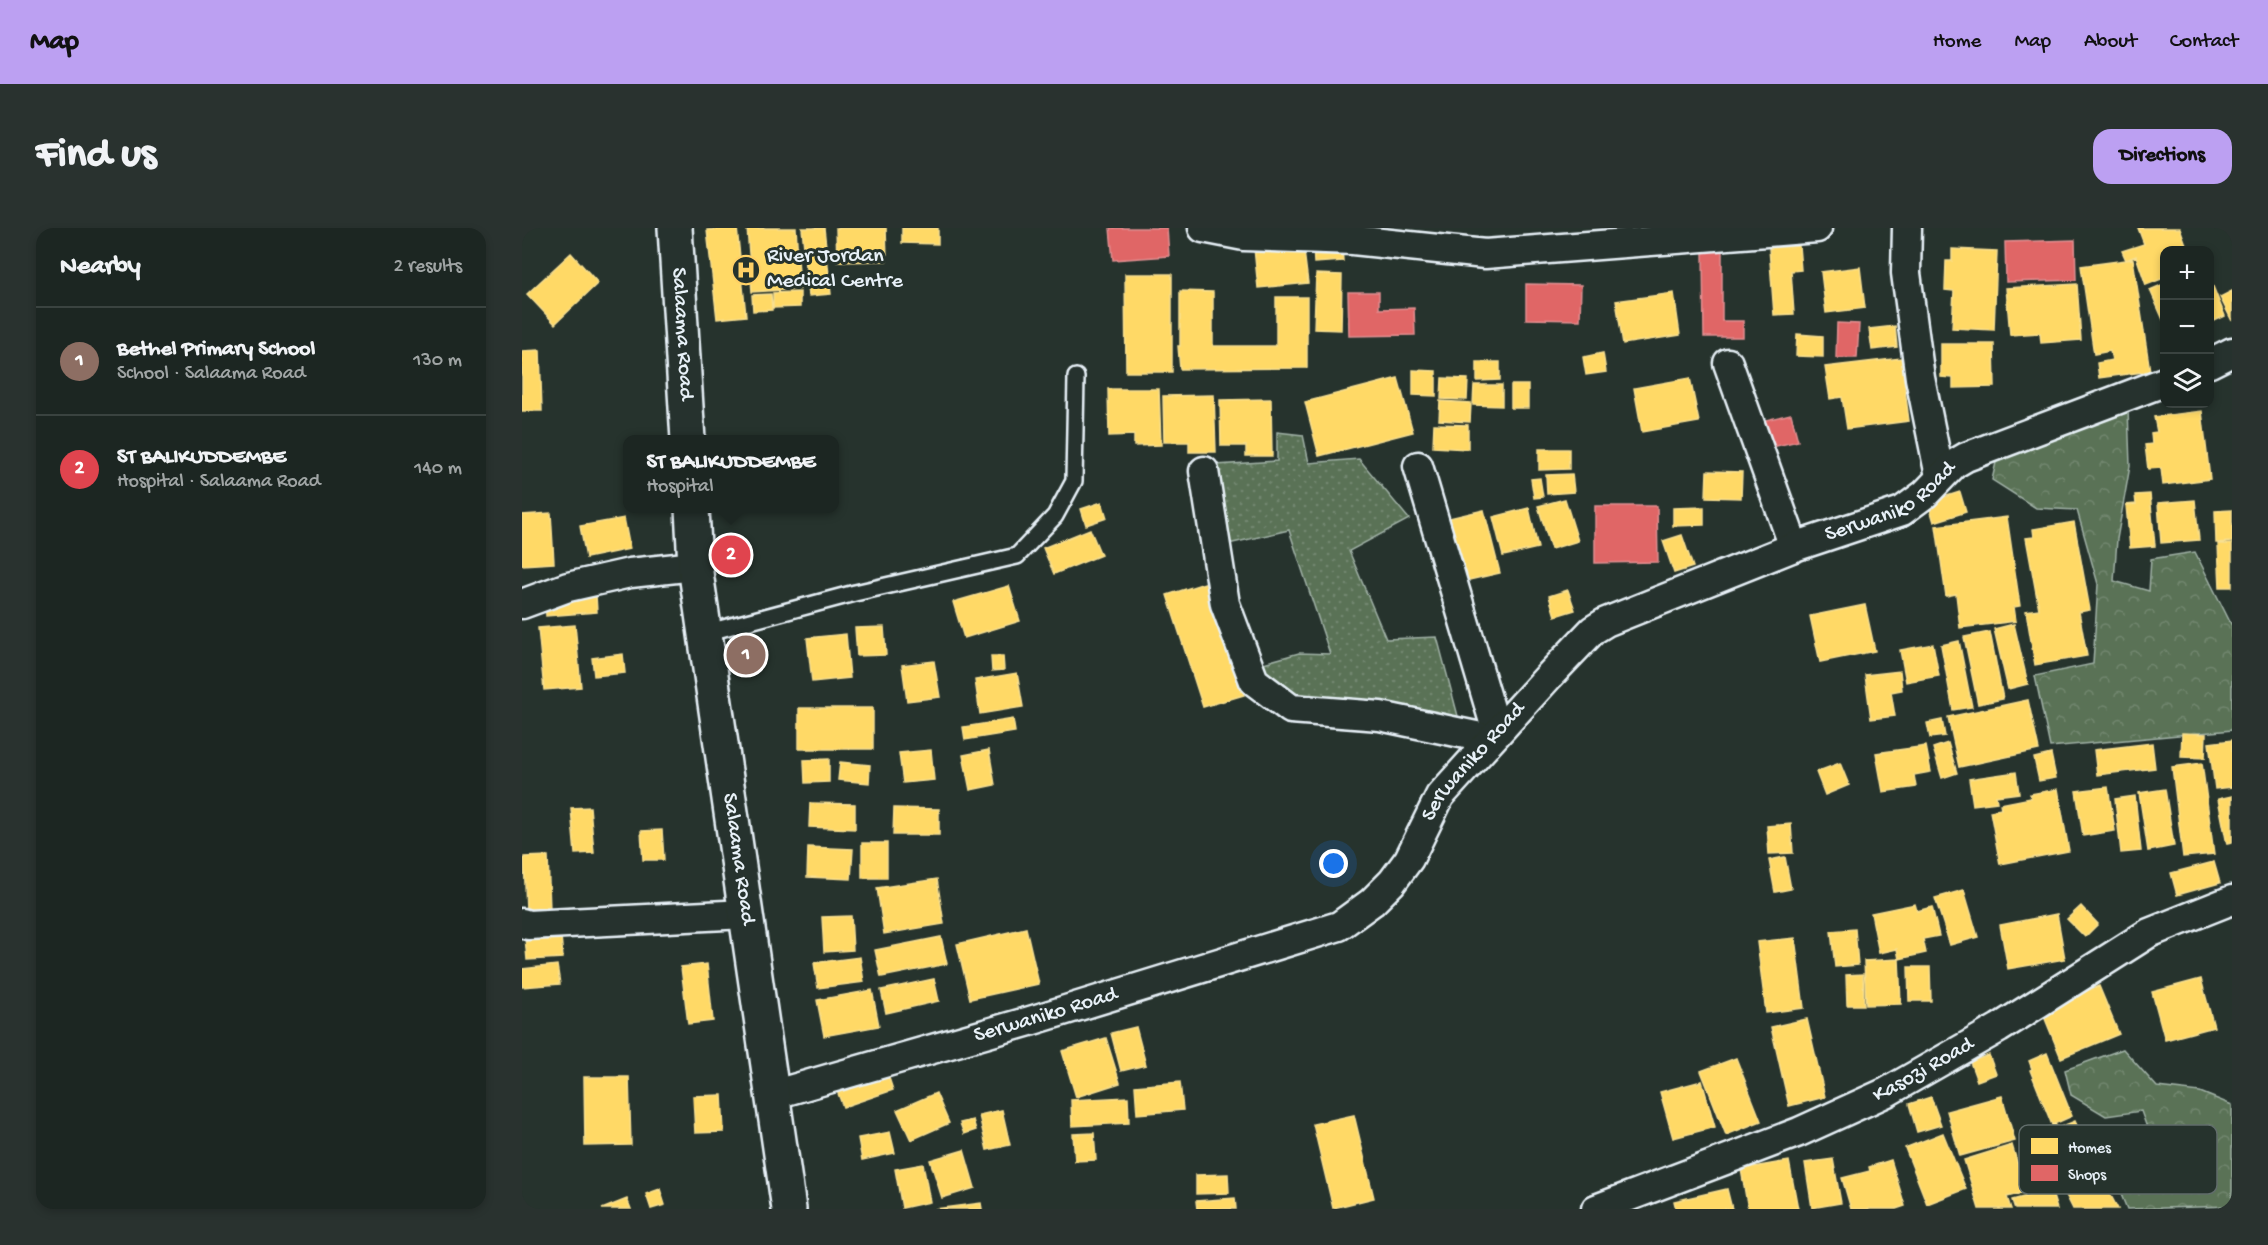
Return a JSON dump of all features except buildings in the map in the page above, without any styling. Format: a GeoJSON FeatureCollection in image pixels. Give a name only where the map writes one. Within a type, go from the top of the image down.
{"type":"FeatureCollection","features":[{"type":"Feature","properties":{"kind":"main road","name":"Salaama Road"},"geometry":{"type":"LineString","coordinates":[[675,228],[688,435]]}},
{"type":"Feature","properties":{"kind":"main road","name":"Salaama Road"},"geometry":{"type":"LineString","coordinates":[[692,513],[695,566],[789,1209]]}},
{"type":"Feature","properties":{"kind":"street"},"geometry":{"type":"LineString","coordinates":[[1203,228],[1244,236],[1353,240],[1485,254],[1817,228]]}},
{"type":"Feature","properties":{"kind":"street"},"geometry":{"type":"LineString","coordinates":[[1907,228],[1906,273],[1909,297],[1920,378],[1940,476]]}},
{"type":"Feature","properties":{"kind":"street"},"geometry":{"type":"LineString","coordinates":[[2214,361],[2232,352]]}},
{"type":"Feature","properties":{"kind":"street"},"geometry":{"type":"LineString","coordinates":[[1728,363],[1794,547]]}},
{"type":"Feature","properties":{"kind":"street","name":"Serwaniko Road"},"geometry":{"type":"LineString","coordinates":[[772,1095],[1030,1021],[1339,926],[1372,902],[1392,882],[1409,859],[1440,796],[1593,630],[1606,622],[1794,547],[1902,511],[1925,494],[1940,476],[1966,457],[2160,384]]}},
{"type":"Feature","properties":{"kind":"street"},"geometry":{"type":"LineString","coordinates":[[1204,471],[1225,604],[1254,681],[1291,709],[1380,716],[1494,735],[1418,466]]}},
{"type":"Feature","properties":{"kind":"street"},"geometry":{"type":"LineString","coordinates":[[522,604],[568,587],[630,573],[695,566]]}},
{"type":"Feature","properties":{"kind":"street","name":"Kasozi Road"},"geometry":{"type":"LineString","coordinates":[[1596,1209],[1799,1132],[1887,1092],[1999,1028],[2149,933],[2232,900]]}},
{"type":"Feature","properties":{"kind":"street"},"geometry":{"type":"LineString","coordinates":[[522,922],[528,925],[746,914]]}},
{"type":"Feature","properties":{"kind":"lane"},"geometry":{"type":"LineString","coordinates":[[705,633],[855,593],[1017,555],[1055,516],[1074,481],[1076,377]]}},
{"type":"Feature","properties":{"kind":"green space"},"geometry":{"type":"Polygon","coordinates":[[[2128,409],[2130,466],[2117,539],[2114,581],[2149,591],[2151,559],[2195,552],[2232,626],[2232,730],[2050,747],[2035,676],[2093,664],[2098,584],[2077,510],[2036,508],[1992,480],[1997,458],[2128,409]]]}},
{"type":"Feature","properties":{"kind":"green space"},"geometry":{"type":"Polygon","coordinates":[[[1277,432],[1303,435],[1309,463],[1359,459],[1409,519],[1349,551],[1386,639],[1437,637],[1459,720],[1292,704],[1263,680],[1260,664],[1299,653],[1330,654],[1289,530],[1224,545],[1216,465],[1277,461],[1277,432]]]}},
{"type":"Feature","properties":{"kind":"green space"},"geometry":{"type":"Polygon","coordinates":[[[2123,1049],[2157,1087],[2200,1092],[2232,1105],[2232,1206],[2127,1209],[2121,1194],[2217,1194],[2217,1125],[2146,1125],[2141,1111],[2106,1116],[2071,1095],[2065,1070],[2123,1049]]]}},
{"type":"Feature","properties":{"kind":"place","name":"River Jordan Medical Centre"},"geometry":{"type":"Point","coordinates":[746,270]}},
{"type":"Feature","properties":{"kind":"place","name":"ST BALIKUDDEMBE"},"geometry":{"type":"Point","coordinates":[731,555]}},
{"type":"Feature","properties":{"kind":"place","name":"Bethel Primary School"},"geometry":{"type":"Point","coordinates":[746,655]}}]}
